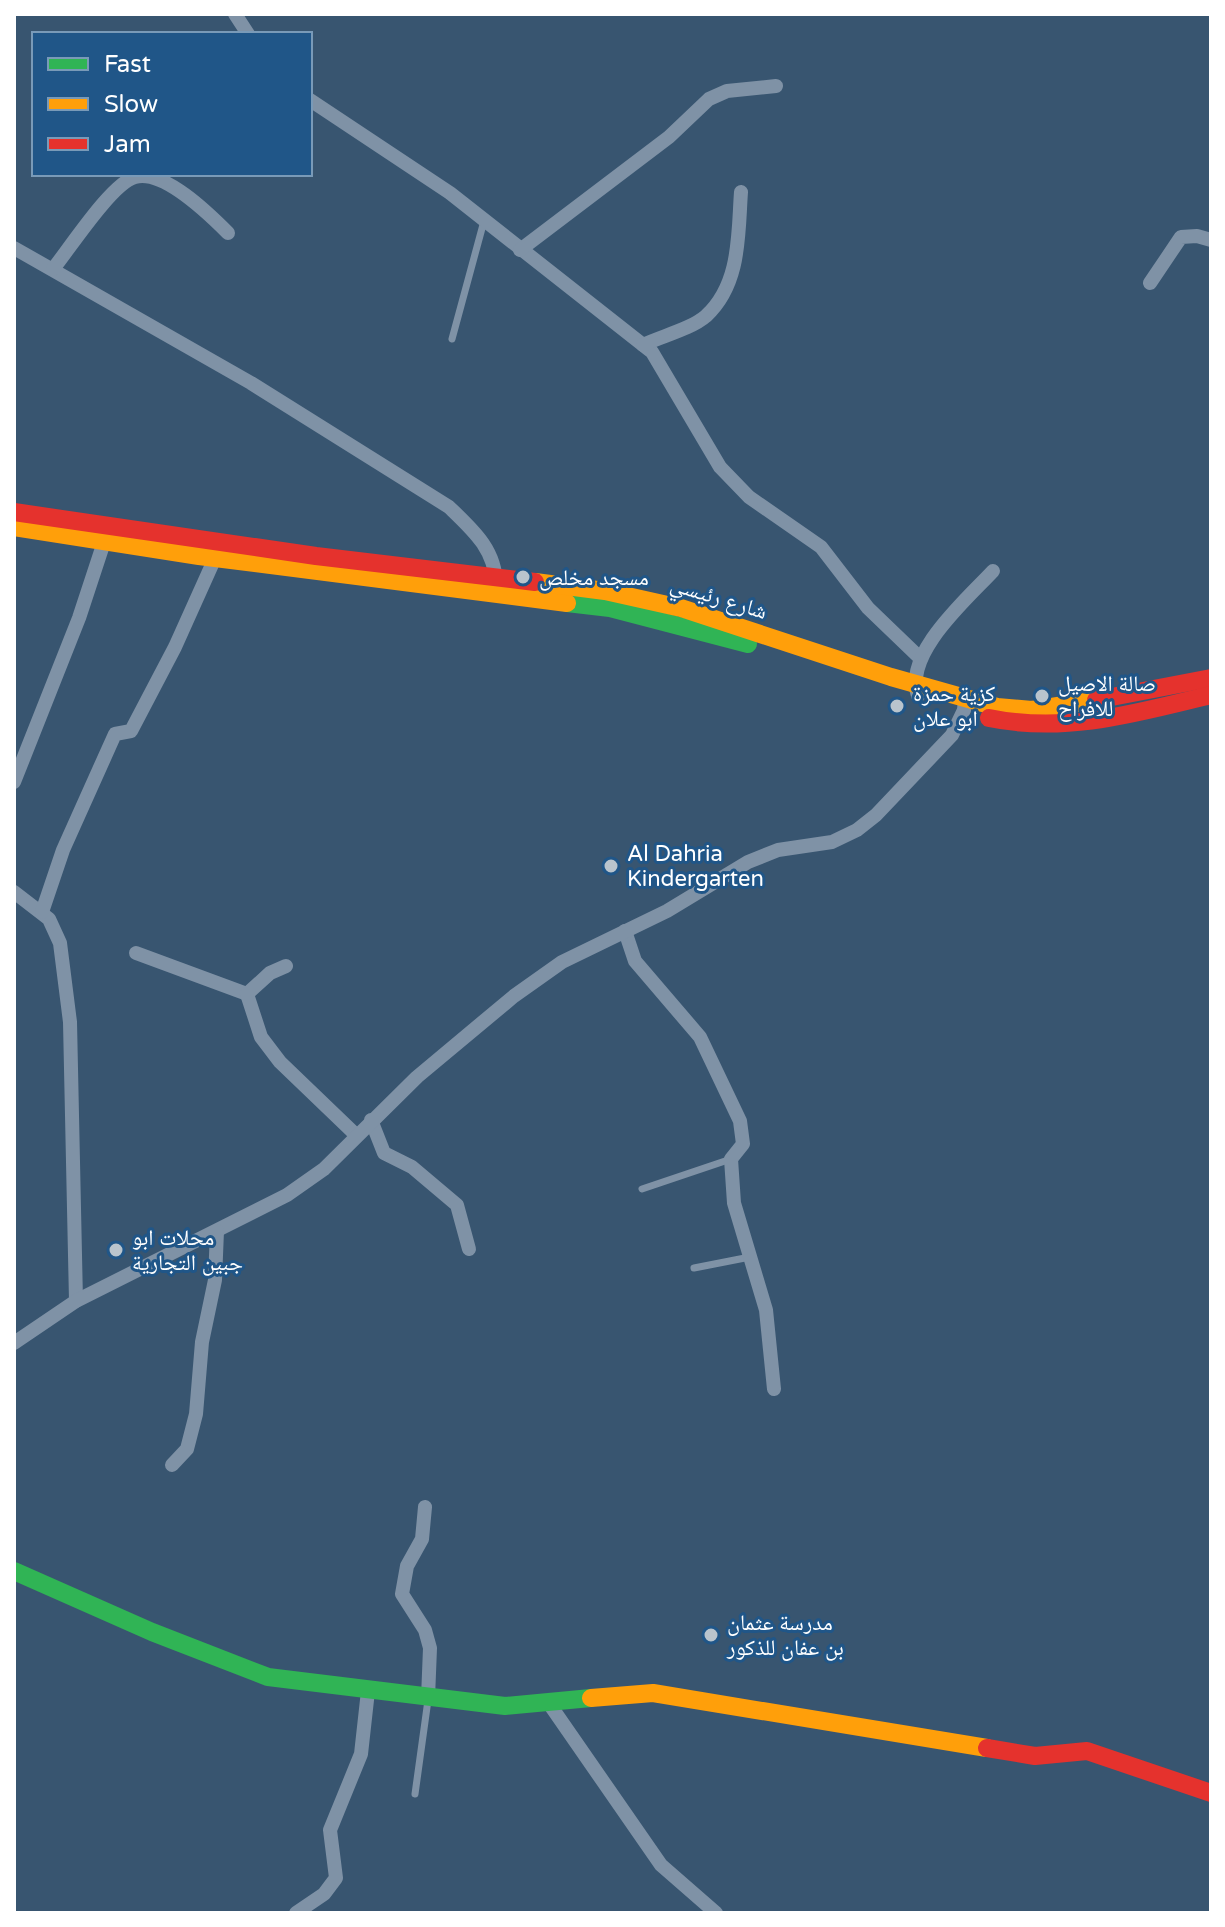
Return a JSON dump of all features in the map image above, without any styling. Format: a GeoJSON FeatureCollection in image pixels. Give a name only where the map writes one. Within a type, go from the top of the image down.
{"type":"FeatureCollection","features":[{"type":"Feature","properties":{"kind":"main road","name":"شارع رئيسي"},"geometry":{"type":"LineString","coordinates":[[14,512],[215,558],[496,585],[605,591],[681,608],[916,690],[1029,725],[1065,724],[1211,695]]}},
{"type":"Feature","properties":{"kind":"main road","name":"شارع رئيسي"},"geometry":{"type":"LineString","coordinates":[[14,527],[106,532],[316,556],[496,585]]}},
{"type":"Feature","properties":{"kind":"main road","name":"شارع رئيسي"},"geometry":{"type":"LineString","coordinates":[[965,704],[1032,710],[1211,678]]}},
{"type":"Feature","properties":{"kind":"main road"},"geometry":{"type":"LineString","coordinates":[[14,1571],[152,1632],[268,1677],[505,1706],[653,1693],[1035,1756],[1087,1751],[1211,1793]]}},
{"type":"Feature","properties":{"kind":"street"},"geometry":{"type":"LineString","coordinates":[[235,14],[247,32]]}},
{"type":"Feature","properties":{"kind":"street"},"geometry":{"type":"LineString","coordinates":[[520,250],[669,137],[709,99],[727,91],[776,86]]}},
{"type":"Feature","properties":{"kind":"street"},"geometry":{"type":"LineString","coordinates":[[312,101],[485,219],[520,250],[652,352],[720,467],[749,497],[821,547],[868,608],[920,658]]}},
{"type":"Feature","properties":{"kind":"street"},"geometry":{"type":"LineString","coordinates":[[53,269],[121,185],[137,176],[150,177],[197,201],[228,233]]}},
{"type":"Feature","properties":{"kind":"street"},"geometry":{"type":"LineString","coordinates":[[643,345],[706,316],[725,288],[737,261],[741,192]]}},
{"type":"Feature","properties":{"kind":"street"},"geometry":{"type":"LineString","coordinates":[[1150,283],[1181,237],[1211,240]]}},
{"type":"Feature","properties":{"kind":"street"},"geometry":{"type":"LineString","coordinates":[[14,248],[251,383],[449,507],[475,532],[490,553],[496,585]]}},
{"type":"Feature","properties":{"kind":"street"},"geometry":{"type":"LineString","coordinates":[[14,782],[106,532]]}},
{"type":"Feature","properties":{"kind":"street"},"geometry":{"type":"LineString","coordinates":[[42,912],[63,850],[115,734],[131,731],[175,647],[215,558]]}},
{"type":"Feature","properties":{"kind":"street"},"geometry":{"type":"LineString","coordinates":[[916,690],[920,658],[953,614],[993,571]]}},
{"type":"Feature","properties":{"kind":"street"},"geometry":{"type":"LineString","coordinates":[[14,1343],[76,1301],[287,1195],[324,1169],[371,1120],[514,996],[562,962],[763,855],[832,842],[857,830],[898,793],[952,735],[965,704]]}},
{"type":"Feature","properties":{"kind":"street"},"geometry":{"type":"LineString","coordinates":[[14,892],[42,912],[58,936],[70,1022],[76,1301]]}},
{"type":"Feature","properties":{"kind":"street"},"geometry":{"type":"LineString","coordinates":[[625,931],[635,961],[700,1037],[740,1121],[743,1144],[731,1159],[734,1203],[766,1310],[774,1389]]}},
{"type":"Feature","properties":{"kind":"street"},"geometry":{"type":"LineString","coordinates":[[136,953],[247,994]]}},
{"type":"Feature","properties":{"kind":"street"},"geometry":{"type":"LineString","coordinates":[[247,994],[270,973],[286,966]]}},
{"type":"Feature","properties":{"kind":"street"},"geometry":{"type":"LineString","coordinates":[[247,994],[261,1037],[280,1062],[356,1135]]}},
{"type":"Feature","properties":{"kind":"street"},"geometry":{"type":"LineString","coordinates":[[371,1120],[384,1153],[412,1167],[457,1205],[469,1249]]}},
{"type":"Feature","properties":{"kind":"street"},"geometry":{"type":"LineString","coordinates":[[172,1465],[187,1449],[196,1414],[202,1342],[215,1280],[217,1231]]}},
{"type":"Feature","properties":{"kind":"street"},"geometry":{"type":"LineString","coordinates":[[425,1507],[422,1539],[407,1566],[402,1594],[425,1630],[430,1648],[428,1698]]}},
{"type":"Feature","properties":{"kind":"street"},"geometry":{"type":"LineString","coordinates":[[296,1913],[329,1890],[336,1878],[330,1830],[361,1754],[368,1691]]}},
{"type":"Feature","properties":{"kind":"street"},"geometry":{"type":"LineString","coordinates":[[548,1702],[661,1865],[716,1913]]}},
{"type":"Feature","properties":{"kind":"lane"},"geometry":{"type":"LineString","coordinates":[[452,339],[485,219]]}},
{"type":"Feature","properties":{"kind":"lane"},"geometry":{"type":"LineString","coordinates":[[642,1189],[731,1159]]}},
{"type":"Feature","properties":{"kind":"lane"},"geometry":{"type":"LineString","coordinates":[[694,1268],[750,1257]]}},
{"type":"Feature","properties":{"kind":"lane"},"geometry":{"type":"LineString","coordinates":[[415,1794],[428,1698]]}},
{"type":"Feature","properties":{"kind":"traffic: fast"},"geometry":{"type":"LineString","coordinates":[[567,603],[610,608],[748,644]]}},
{"type":"Feature","properties":{"kind":"traffic: fast"},"geometry":{"type":"LineString","coordinates":[[14,1571],[152,1632],[268,1677],[505,1706],[591,1698]]}},
{"type":"Feature","properties":{"kind":"traffic: slow"},"geometry":{"type":"LineString","coordinates":[[14,527],[199,556],[567,603]]}},
{"type":"Feature","properties":{"kind":"traffic: slow"},"geometry":{"type":"LineString","coordinates":[[535,582],[605,591],[681,608],[891,677],[997,707],[1032,710],[1096,700]]}},
{"type":"Feature","properties":{"kind":"traffic: slow"},"geometry":{"type":"LineString","coordinates":[[591,1698],[653,1693],[987,1748]]}},
{"type":"Feature","properties":{"kind":"traffic: jam"},"geometry":{"type":"LineString","coordinates":[[14,512],[316,556],[535,582]]}},
{"type":"Feature","properties":{"kind":"traffic: jam"},"geometry":{"type":"LineString","coordinates":[[1096,700],[1211,678]]}},
{"type":"Feature","properties":{"kind":"traffic: jam"},"geometry":{"type":"LineString","coordinates":[[989,718],[1046,724],[1074,722],[1129,714],[1211,695]]}},
{"type":"Feature","properties":{"kind":"traffic: jam"},"geometry":{"type":"LineString","coordinates":[[987,1748],[1035,1756],[1087,1751],[1211,1793]]}},
{"type":"Feature","properties":{"kind":"place","name":"مسجد مخلص"},"geometry":{"type":"Point","coordinates":[523,577]}},
{"type":"Feature","properties":{"kind":"place","name":"صالة الاصيل للافراح"},"geometry":{"type":"Point","coordinates":[1042,696]}},
{"type":"Feature","properties":{"kind":"place","name":"كزية حمزة ابو علان"},"geometry":{"type":"Point","coordinates":[897,706]}},
{"type":"Feature","properties":{"kind":"place","name":"Al Dahria Kindergarten"},"geometry":{"type":"Point","coordinates":[611,866]}},
{"type":"Feature","properties":{"kind":"place","name":"محلات ابو جبين التجارية"},"geometry":{"type":"Point","coordinates":[116,1250]}},
{"type":"Feature","properties":{"kind":"place","name":"مدرسة عثمان بن عفان للذكور"},"geometry":{"type":"Point","coordinates":[711,1635]}}]}
